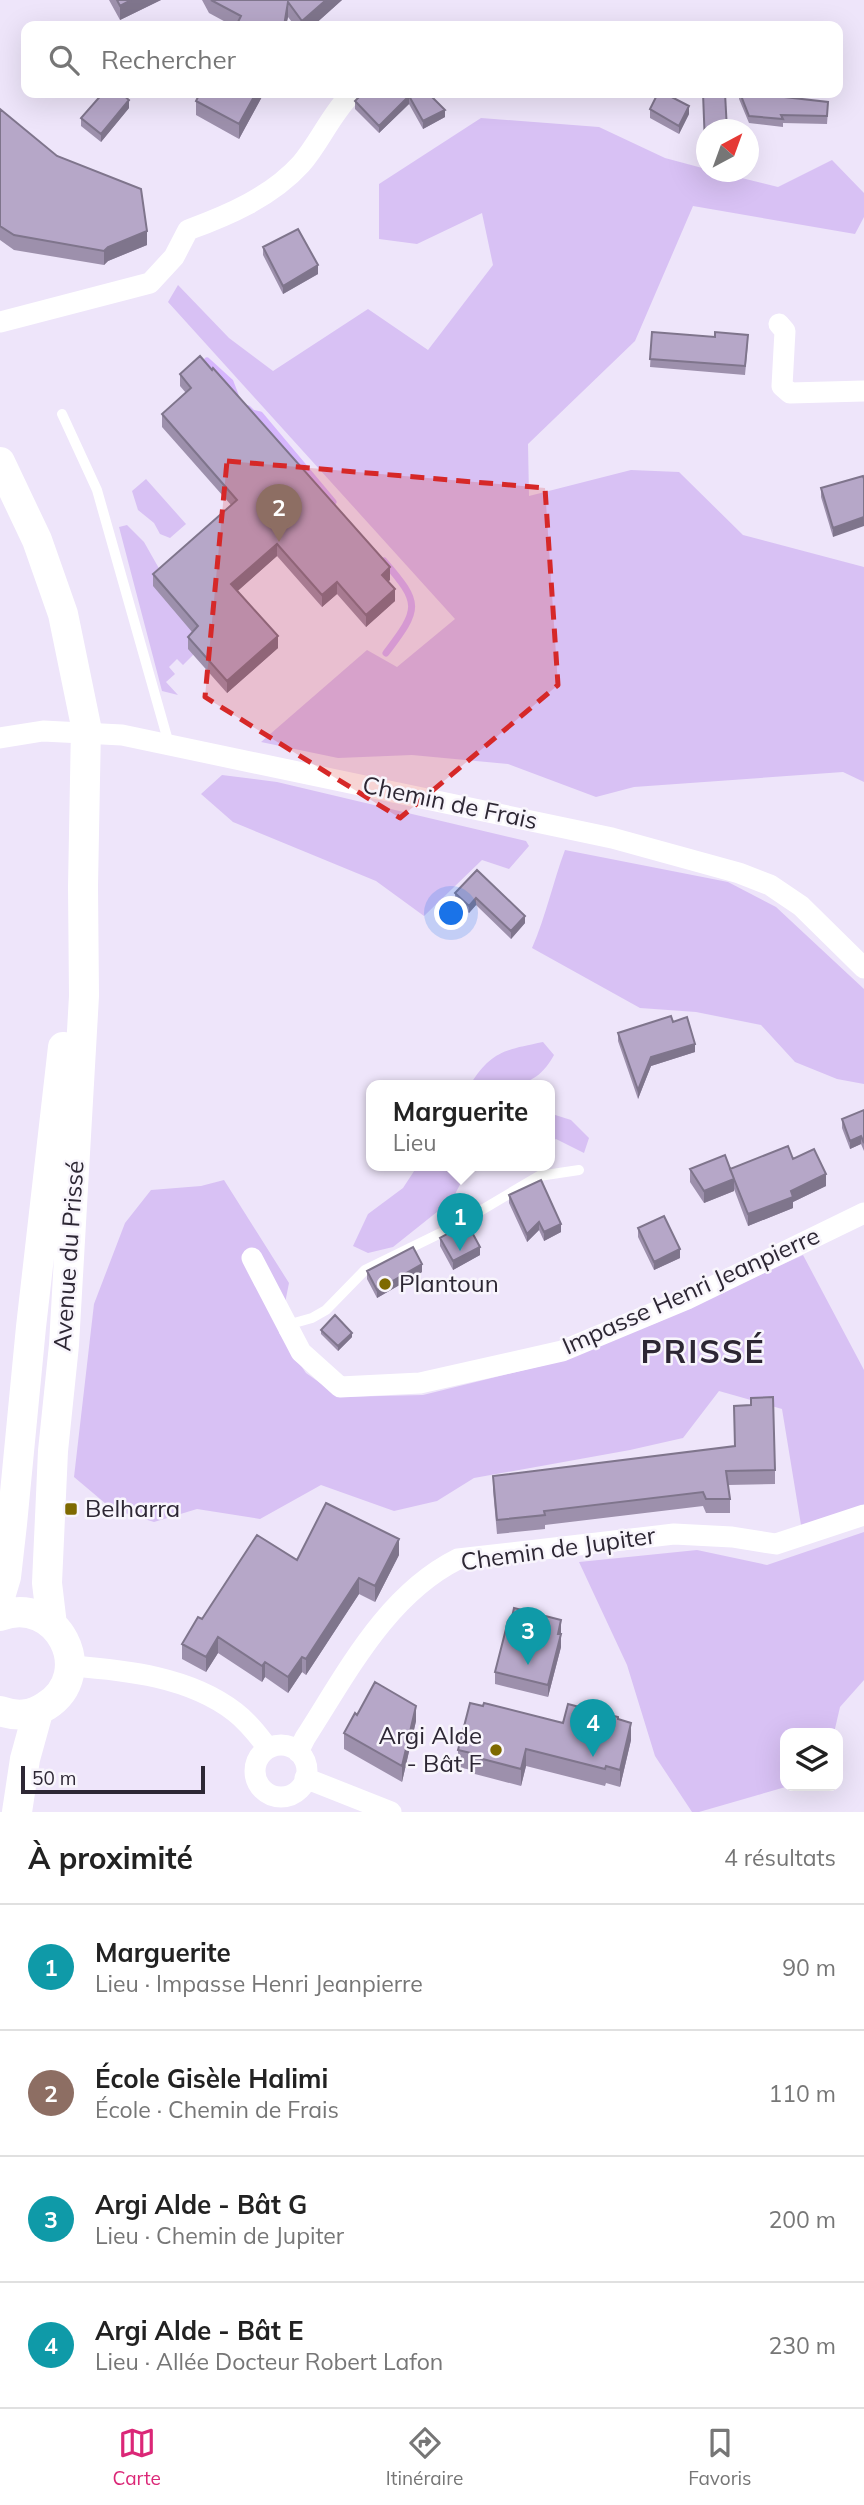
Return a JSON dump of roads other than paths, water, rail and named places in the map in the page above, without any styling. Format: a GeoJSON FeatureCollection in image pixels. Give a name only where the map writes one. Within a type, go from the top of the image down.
{"type":"FeatureCollection","features":[{"type":"Feature","properties":{"kind":"main road","name":"Avenue du Prissé"},"geometry":{"type":"LineString","coordinates":[[0,462],[42,553],[62,614],[78,677],[86,726],[83,1010],[64,1345],[53,1451],[47,1583],[52,1625]]}},
{"type":"Feature","properties":{"kind":"main road","name":"Avenue du Prissé"},"geometry":{"type":"LineString","coordinates":[[0,1597],[6,1577],[31,1327],[83,887]]}},
{"type":"Feature","properties":{"kind":"main road"},"geometry":{"type":"LineString","coordinates":[[0,1616],[24,1612],[39,1616],[52,1625],[66,1644],[71,1667],[66,1685],[54,1701],[38,1712],[24,1715],[0,1711]]}},
{"type":"Feature","properties":{"kind":"main road"},"geometry":{"type":"LineString","coordinates":[[17,1812],[25,1759],[38,1712]]}},
{"type":"Feature","properties":{"kind":"street"},"geometry":{"type":"LineString","coordinates":[[0,322],[150,283],[174,257],[188,230],[226,216],[260,197],[302,163],[348,98]]}},
{"type":"Feature","properties":{"kind":"street"},"geometry":{"type":"LineString","coordinates":[[779,324],[785,331],[782,386],[789,393],[864,391]]}},
{"type":"Feature","properties":{"kind":"street","name":"Chemin de Frais"},"geometry":{"type":"LineString","coordinates":[[0,738],[43,731],[122,735],[612,838],[739,873],[769,885],[801,906],[864,968]]}},
{"type":"Feature","properties":{"kind":"street","name":"Impasse Henri Jeanpierre"},"geometry":{"type":"LineString","coordinates":[[252,1258],[301,1352],[340,1387],[420,1383],[562,1351],[687,1299],[864,1213]]}},
{"type":"Feature","properties":{"kind":"street","name":"Chemin de Jupiter"},"geometry":{"type":"LineString","coordinates":[[298,1752],[304,1738],[394,1606],[443,1567],[458,1559],[674,1534],[732,1537],[776,1544],[864,1514]]}},
{"type":"Feature","properties":{"kind":"street"},"geometry":{"type":"LineString","coordinates":[[71,1667],[159,1678],[202,1692],[237,1713],[268,1748]]}},
{"type":"Feature","properties":{"kind":"street"},"geometry":{"type":"LineString","coordinates":[[281,1745],[298,1752],[305,1764],[305,1778],[286,1804],[261,1789],[255,1777],[257,1761],[268,1748],[281,1745]]}},
{"type":"Feature","properties":{"kind":"street"},"geometry":{"type":"LineString","coordinates":[[305,1778],[391,1812]]}},
{"type":"Feature","properties":{"kind":"lane"},"geometry":{"type":"LineString","coordinates":[[62,414],[97,490],[169,744]]}},
{"type":"Feature","properties":{"kind":"lane"},"geometry":{"type":"LineString","coordinates":[[287,1325],[312,1318],[326,1310],[365,1270],[453,1227],[539,1176],[579,1170]]}},
{"type":"Feature","properties":{"kind":"waterway"},"geometry":{"type":"LineString","coordinates":[[207,361],[230,382],[235,395]]}},
{"type":"Feature","properties":{"kind":"waterway"},"geometry":{"type":"LineString","coordinates":[[248,409],[260,415],[333,502]]}},
{"type":"Feature","properties":{"kind":"waterway"},"geometry":{"type":"LineString","coordinates":[[384,561],[405,587],[412,606],[405,626],[386,653]]}},
{"type":"Feature","properties":{"kind":"place","name":"École Gisèle Halimi"},"geometry":{"type":"Point","coordinates":[279,542]}},
{"type":"Feature","properties":{"kind":"place","name":"Marguerite"},"geometry":{"type":"Point","coordinates":[460,1251]}},
{"type":"Feature","properties":{"kind":"place","name":"Plantoun"},"geometry":{"type":"Point","coordinates":[385,1284]}},
{"type":"Feature","properties":{"kind":"place","name":"Belharra"},"geometry":{"type":"Point","coordinates":[71,1509]}},
{"type":"Feature","properties":{"kind":"place","name":"Argi Alde - Bât G"},"geometry":{"type":"Point","coordinates":[528,1665]}},
{"type":"Feature","properties":{"kind":"place","name":"Argi Alde - Bât F"},"geometry":{"type":"Point","coordinates":[496,1750]}},
{"type":"Feature","properties":{"kind":"place","name":"Argi Alde - Bât E"},"geometry":{"type":"Point","coordinates":[593,1757]}},
{"type":"Feature","properties":{"kind":"district","name":"PRISSÉ"},"geometry":{"type":"Point","coordinates":[703,1352]}}]}
